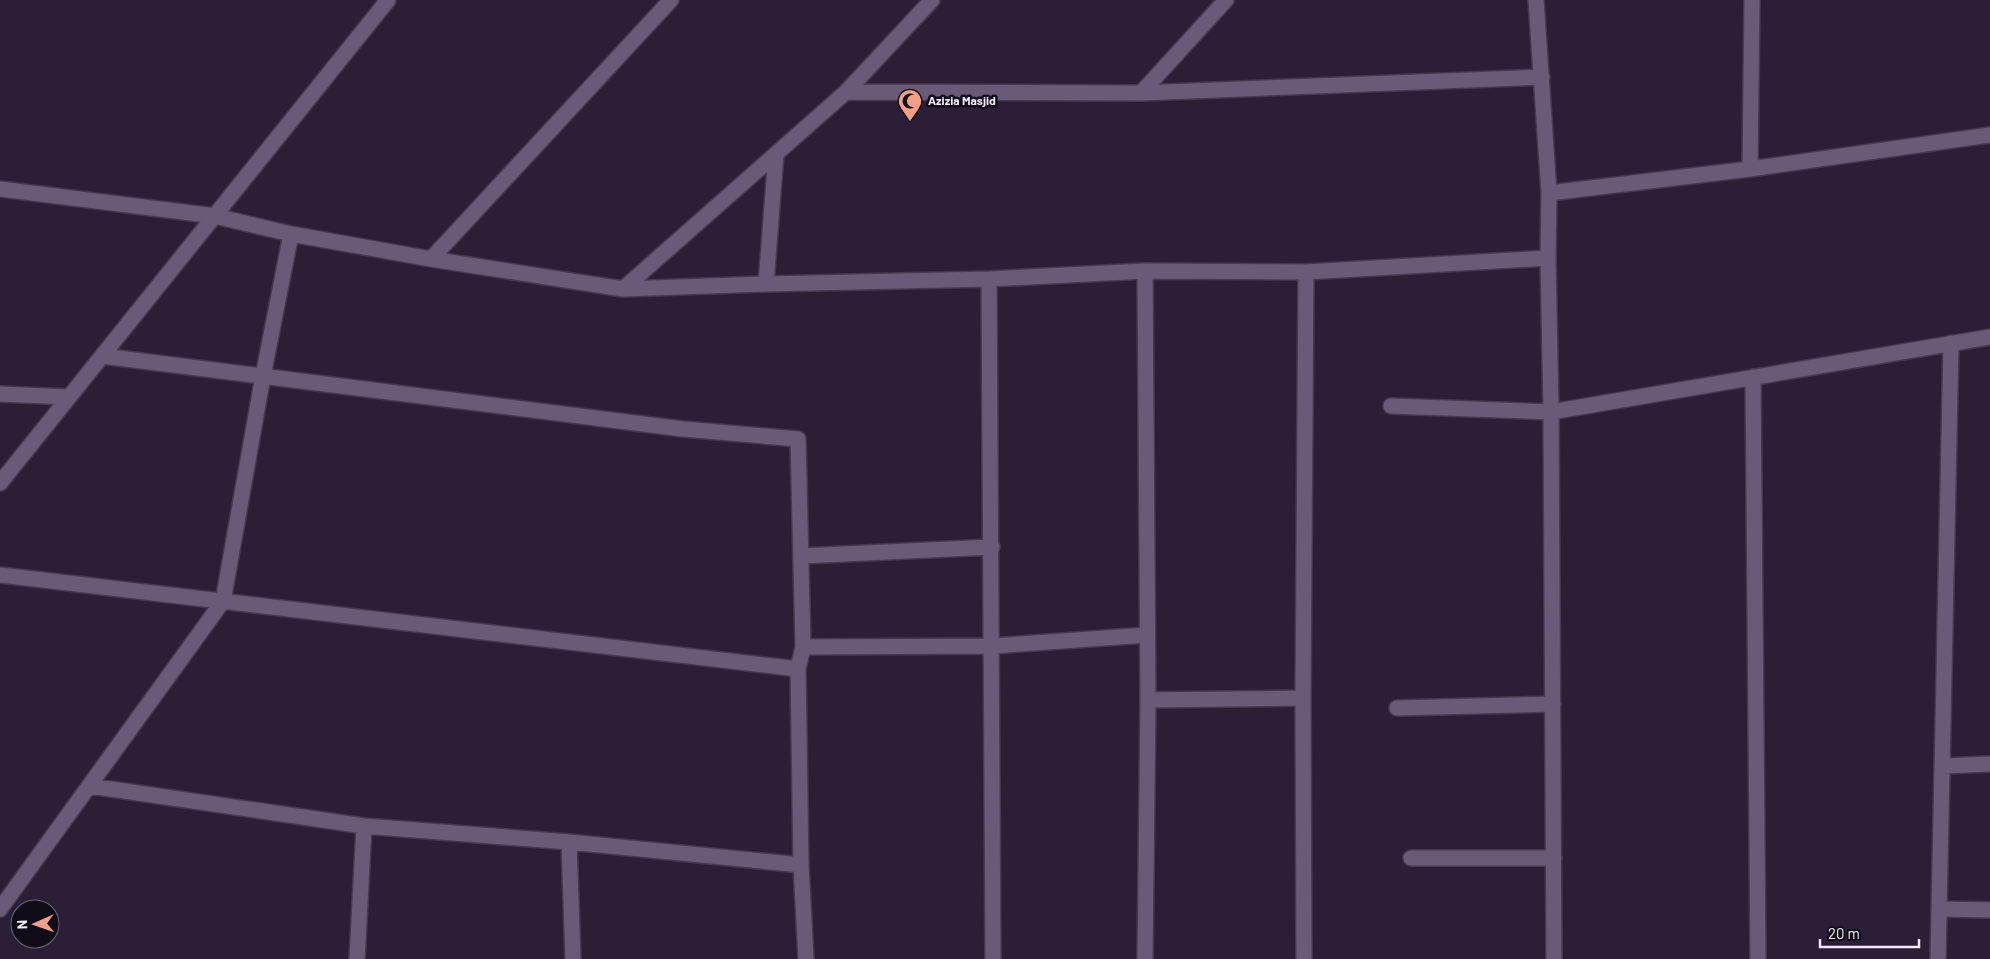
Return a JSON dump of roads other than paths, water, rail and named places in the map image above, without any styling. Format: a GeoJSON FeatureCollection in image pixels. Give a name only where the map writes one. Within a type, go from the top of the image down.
{"type":"FeatureCollection","features":[{"type":"Feature","properties":{"kind":"street"},"geometry":{"type":"LineString","coordinates":[[0,483],[388,0]]}},
{"type":"Feature","properties":{"kind":"street"},"geometry":{"type":"LineString","coordinates":[[431,259],[671,0]]}},
{"type":"Feature","properties":{"kind":"street"},"geometry":{"type":"LineString","coordinates":[[623,289],[846,92],[932,0]]}},
{"type":"Feature","properties":{"kind":"street"},"geometry":{"type":"LineString","coordinates":[[1141,93],[1226,0]]}},
{"type":"Feature","properties":{"kind":"street"},"geometry":{"type":"LineString","coordinates":[[1536,0],[1549,194],[1554,959]]}},
{"type":"Feature","properties":{"kind":"street"},"geometry":{"type":"LineString","coordinates":[[1750,169],[1752,0]]}},
{"type":"Feature","properties":{"kind":"street"},"geometry":{"type":"LineString","coordinates":[[846,92],[1141,93],[1542,77]]}},
{"type":"Feature","properties":{"kind":"street"},"geometry":{"type":"LineString","coordinates":[[1549,194],[1750,169],[1990,135]]}},
{"type":"Feature","properties":{"kind":"street"},"geometry":{"type":"LineString","coordinates":[[766,284],[776,154]]}},
{"type":"Feature","properties":{"kind":"street"},"geometry":{"type":"LineString","coordinates":[[0,189],[215,216],[291,234],[431,259],[623,289],[989,280],[1145,271],[1306,272],[1548,258]]}},
{"type":"Feature","properties":{"kind":"street"},"geometry":{"type":"LineString","coordinates":[[0,909],[223,602],[263,376],[291,234]]}},
{"type":"Feature","properties":{"kind":"street"},"geometry":{"type":"LineString","coordinates":[[1145,271],[1148,700],[1146,959]]}},
{"type":"Feature","properties":{"kind":"street"},"geometry":{"type":"LineString","coordinates":[[1304,959],[1303,698],[1306,272]]}},
{"type":"Feature","properties":{"kind":"street"},"geometry":{"type":"LineString","coordinates":[[989,280],[994,959]]}},
{"type":"Feature","properties":{"kind":"street"},"geometry":{"type":"LineString","coordinates":[[1391,406],[1551,412],[1990,337]]}},
{"type":"Feature","properties":{"kind":"street"},"geometry":{"type":"LineString","coordinates":[[1938,959],[1951,343]]}},
{"type":"Feature","properties":{"kind":"street"},"geometry":{"type":"LineString","coordinates":[[102,356],[683,429],[798,439],[803,647],[798,669],[801,865],[806,959]]}},
{"type":"Feature","properties":{"kind":"street"},"geometry":{"type":"LineString","coordinates":[[1753,378],[1758,959]]}},
{"type":"Feature","properties":{"kind":"street"},"geometry":{"type":"LineString","coordinates":[[0,394],[69,397]]}},
{"type":"Feature","properties":{"kind":"street"},"geometry":{"type":"LineString","coordinates":[[801,556],[992,546]]}},
{"type":"Feature","properties":{"kind":"street"},"geometry":{"type":"LineString","coordinates":[[0,575],[798,669]]}},
{"type":"Feature","properties":{"kind":"street"},"geometry":{"type":"LineString","coordinates":[[803,647],[992,646],[1147,635]]}},
{"type":"Feature","properties":{"kind":"street"},"geometry":{"type":"LineString","coordinates":[[1148,700],[1303,698]]}},
{"type":"Feature","properties":{"kind":"street"},"geometry":{"type":"LineString","coordinates":[[1397,708],[1552,704]]}},
{"type":"Feature","properties":{"kind":"street"},"geometry":{"type":"LineString","coordinates":[[1942,766],[1990,764]]}},
{"type":"Feature","properties":{"kind":"street"},"geometry":{"type":"LineString","coordinates":[[90,786],[364,826],[569,842],[801,865]]}},
{"type":"Feature","properties":{"kind":"street"},"geometry":{"type":"LineString","coordinates":[[357,959],[364,826]]}},
{"type":"Feature","properties":{"kind":"street"},"geometry":{"type":"LineString","coordinates":[[569,842],[573,959]]}},
{"type":"Feature","properties":{"kind":"street"},"geometry":{"type":"LineString","coordinates":[[1410,858],[1554,858]]}},
{"type":"Feature","properties":{"kind":"street"},"geometry":{"type":"LineString","coordinates":[[1939,909],[1990,910]]}},
{"type":"Feature","properties":{"kind":"place","name":"Azizia Masjid"},"geometry":{"type":"Point","coordinates":[910,122]}}]}
